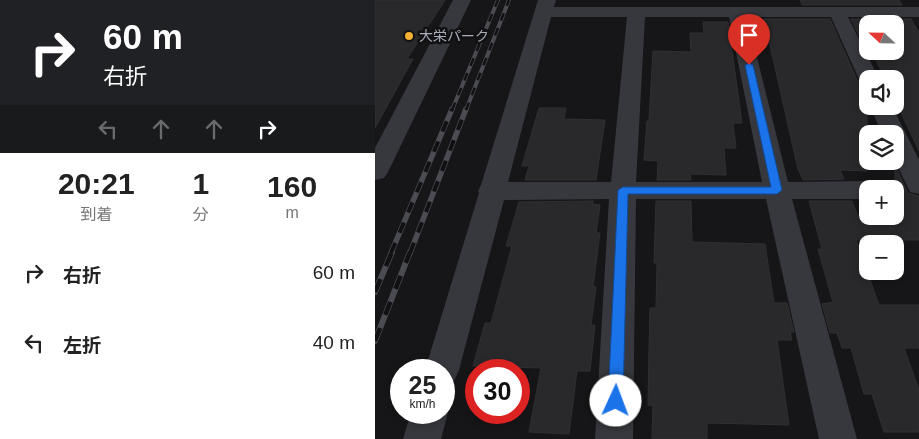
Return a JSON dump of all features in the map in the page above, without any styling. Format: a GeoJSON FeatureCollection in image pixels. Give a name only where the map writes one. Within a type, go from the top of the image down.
{"type":"FeatureCollection","features":[{"type":"Feature","properties":{"kind":"street"},"geometry":{"type":"LineString","coordinates":[[375,172],[462,0]]}},
{"type":"Feature","properties":{"kind":"street"},"geometry":{"type":"LineString","coordinates":[[445,359],[491,190],[545,6],[636,12],[919,12]]}},
{"type":"Feature","properties":{"kind":"street"},"geometry":{"type":"LineString","coordinates":[[614,439],[623,190],[636,12]]}},
{"type":"Feature","properties":{"kind":"street"},"geometry":{"type":"LineString","coordinates":[[737,12],[777,190],[838,439]]}},
{"type":"Feature","properties":{"kind":"street"},"geometry":{"type":"LineString","coordinates":[[837,12],[865,70]]}},
{"type":"Feature","properties":{"kind":"street"},"geometry":{"type":"LineString","coordinates":[[904,154],[919,186]]}},
{"type":"Feature","properties":{"kind":"street"},"geometry":{"type":"LineString","coordinates":[[491,190],[859,190]]}},
{"type":"Feature","properties":{"kind":"street"},"geometry":{"type":"LineString","coordinates":[[904,190],[919,190]]}},
{"type":"Feature","properties":{"kind":"street"},"geometry":{"type":"LineString","coordinates":[[422,439],[426,424]]}},
{"type":"Feature","properties":{"kind":"building"},"geometry":{"type":"Polygon","coordinates":[[[375,0],[445,0],[407,59],[413,59],[375,128],[375,0]]]}},
{"type":"Feature","properties":{"kind":"building"},"geometry":{"type":"Polygon","coordinates":[[[800,0],[899,0],[902,5],[802,5],[800,0]]]}},
{"type":"Feature","properties":{"kind":"building"},"geometry":{"type":"Polygon","coordinates":[[[764,19],[830,19],[859,82],[859,115],[867,115],[867,125],[859,125],[859,170],[867,171],[840,170],[844,179],[803,180],[798,169],[764,19]]]}},
{"type":"Feature","properties":{"kind":"building"},"geometry":{"type":"Polygon","coordinates":[[[851,19],[859,19],[859,36],[851,19]]]}},
{"type":"Feature","properties":{"kind":"building"},"geometry":{"type":"Polygon","coordinates":[[[904,19],[911,19],[919,33],[919,151],[902,115],[904,115],[904,70],[881,70],[876,60],[904,60],[904,19]]]}},
{"type":"Feature","properties":{"kind":"building"},"geometry":{"type":"Polygon","coordinates":[[[703,22],[728,22],[742,123],[733,123],[736,148],[724,148],[726,175],[690,174],[691,180],[657,180],[658,161],[644,160],[647,121],[649,121],[653,51],[691,52],[690,33],[704,33],[703,22]]]}},
{"type":"Feature","properties":{"kind":"building"},"geometry":{"type":"Polygon","coordinates":[[[539,108],[566,108],[564,119],[605,120],[596,180],[525,180],[529,166],[522,166],[539,108]]]}},
{"type":"Feature","properties":{"kind":"building"},"geometry":{"type":"Polygon","coordinates":[[[895,170],[897,170],[902,180],[895,180],[895,170]]]}},
{"type":"Feature","properties":{"kind":"building"},"geometry":{"type":"Polygon","coordinates":[[[904,184],[908,193],[919,196],[919,240],[904,240],[904,235],[859,235],[859,240],[856,240],[859,248],[859,280],[870,280],[879,305],[919,305],[919,348],[904,348],[919,390],[919,432],[884,432],[872,394],[864,394],[851,348],[842,348],[837,333],[830,333],[822,304],[833,302],[818,249],[822,249],[809,201],[852,201],[858,216],[859,225],[904,225],[904,184]]]}},
{"type":"Feature","properties":{"kind":"building"},"geometry":{"type":"Polygon","coordinates":[[[593,201],[592,204],[600,205],[596,233],[600,233],[593,287],[596,287],[591,325],[595,325],[590,371],[577,371],[569,434],[529,432],[541,368],[530,368],[530,359],[475,359],[485,323],[491,323],[512,246],[506,246],[519,202],[593,201]]]}},
{"type":"Feature","properties":{"kind":"building"},"geometry":{"type":"Polygon","coordinates":[[[656,201],[691,201],[692,242],[765,244],[774,303],[787,303],[794,332],[790,332],[792,340],[777,340],[789,425],[707,423],[707,439],[652,439],[653,406],[648,405],[650,308],[656,308],[657,263],[654,263],[656,201]]]}},
{"type":"Feature","properties":{"kind":"railway"},"geometry":{"type":"LineString","coordinates":[[452,110],[498,0]]}},
{"type":"Feature","properties":{"kind":"railway"},"geometry":{"type":"LineString","coordinates":[[466,110],[509,0]]}},
{"type":"Feature","properties":{"kind":"railway"},"geometry":{"type":"LineString","coordinates":[[391,253],[452,109]]}},
{"type":"Feature","properties":{"kind":"railway"},"geometry":{"type":"LineString","coordinates":[[410,253],[466,109]]}},
{"type":"Feature","properties":{"kind":"railway"},"geometry":{"type":"LineString","coordinates":[[375,292],[392,252]]}},
{"type":"Feature","properties":{"kind":"railway"},"geometry":{"type":"LineString","coordinates":[[375,341],[410,252]]}},
{"type":"Feature","properties":{"kind":"place","name":"大栄パーク"},"geometry":{"type":"Point","coordinates":[409,36]}},
{"type":"Feature","properties":{"kind":"route"},"geometry":{"type":"LineString","coordinates":[[616,401],[623,190],[777,190],[749,65]]}}]}
